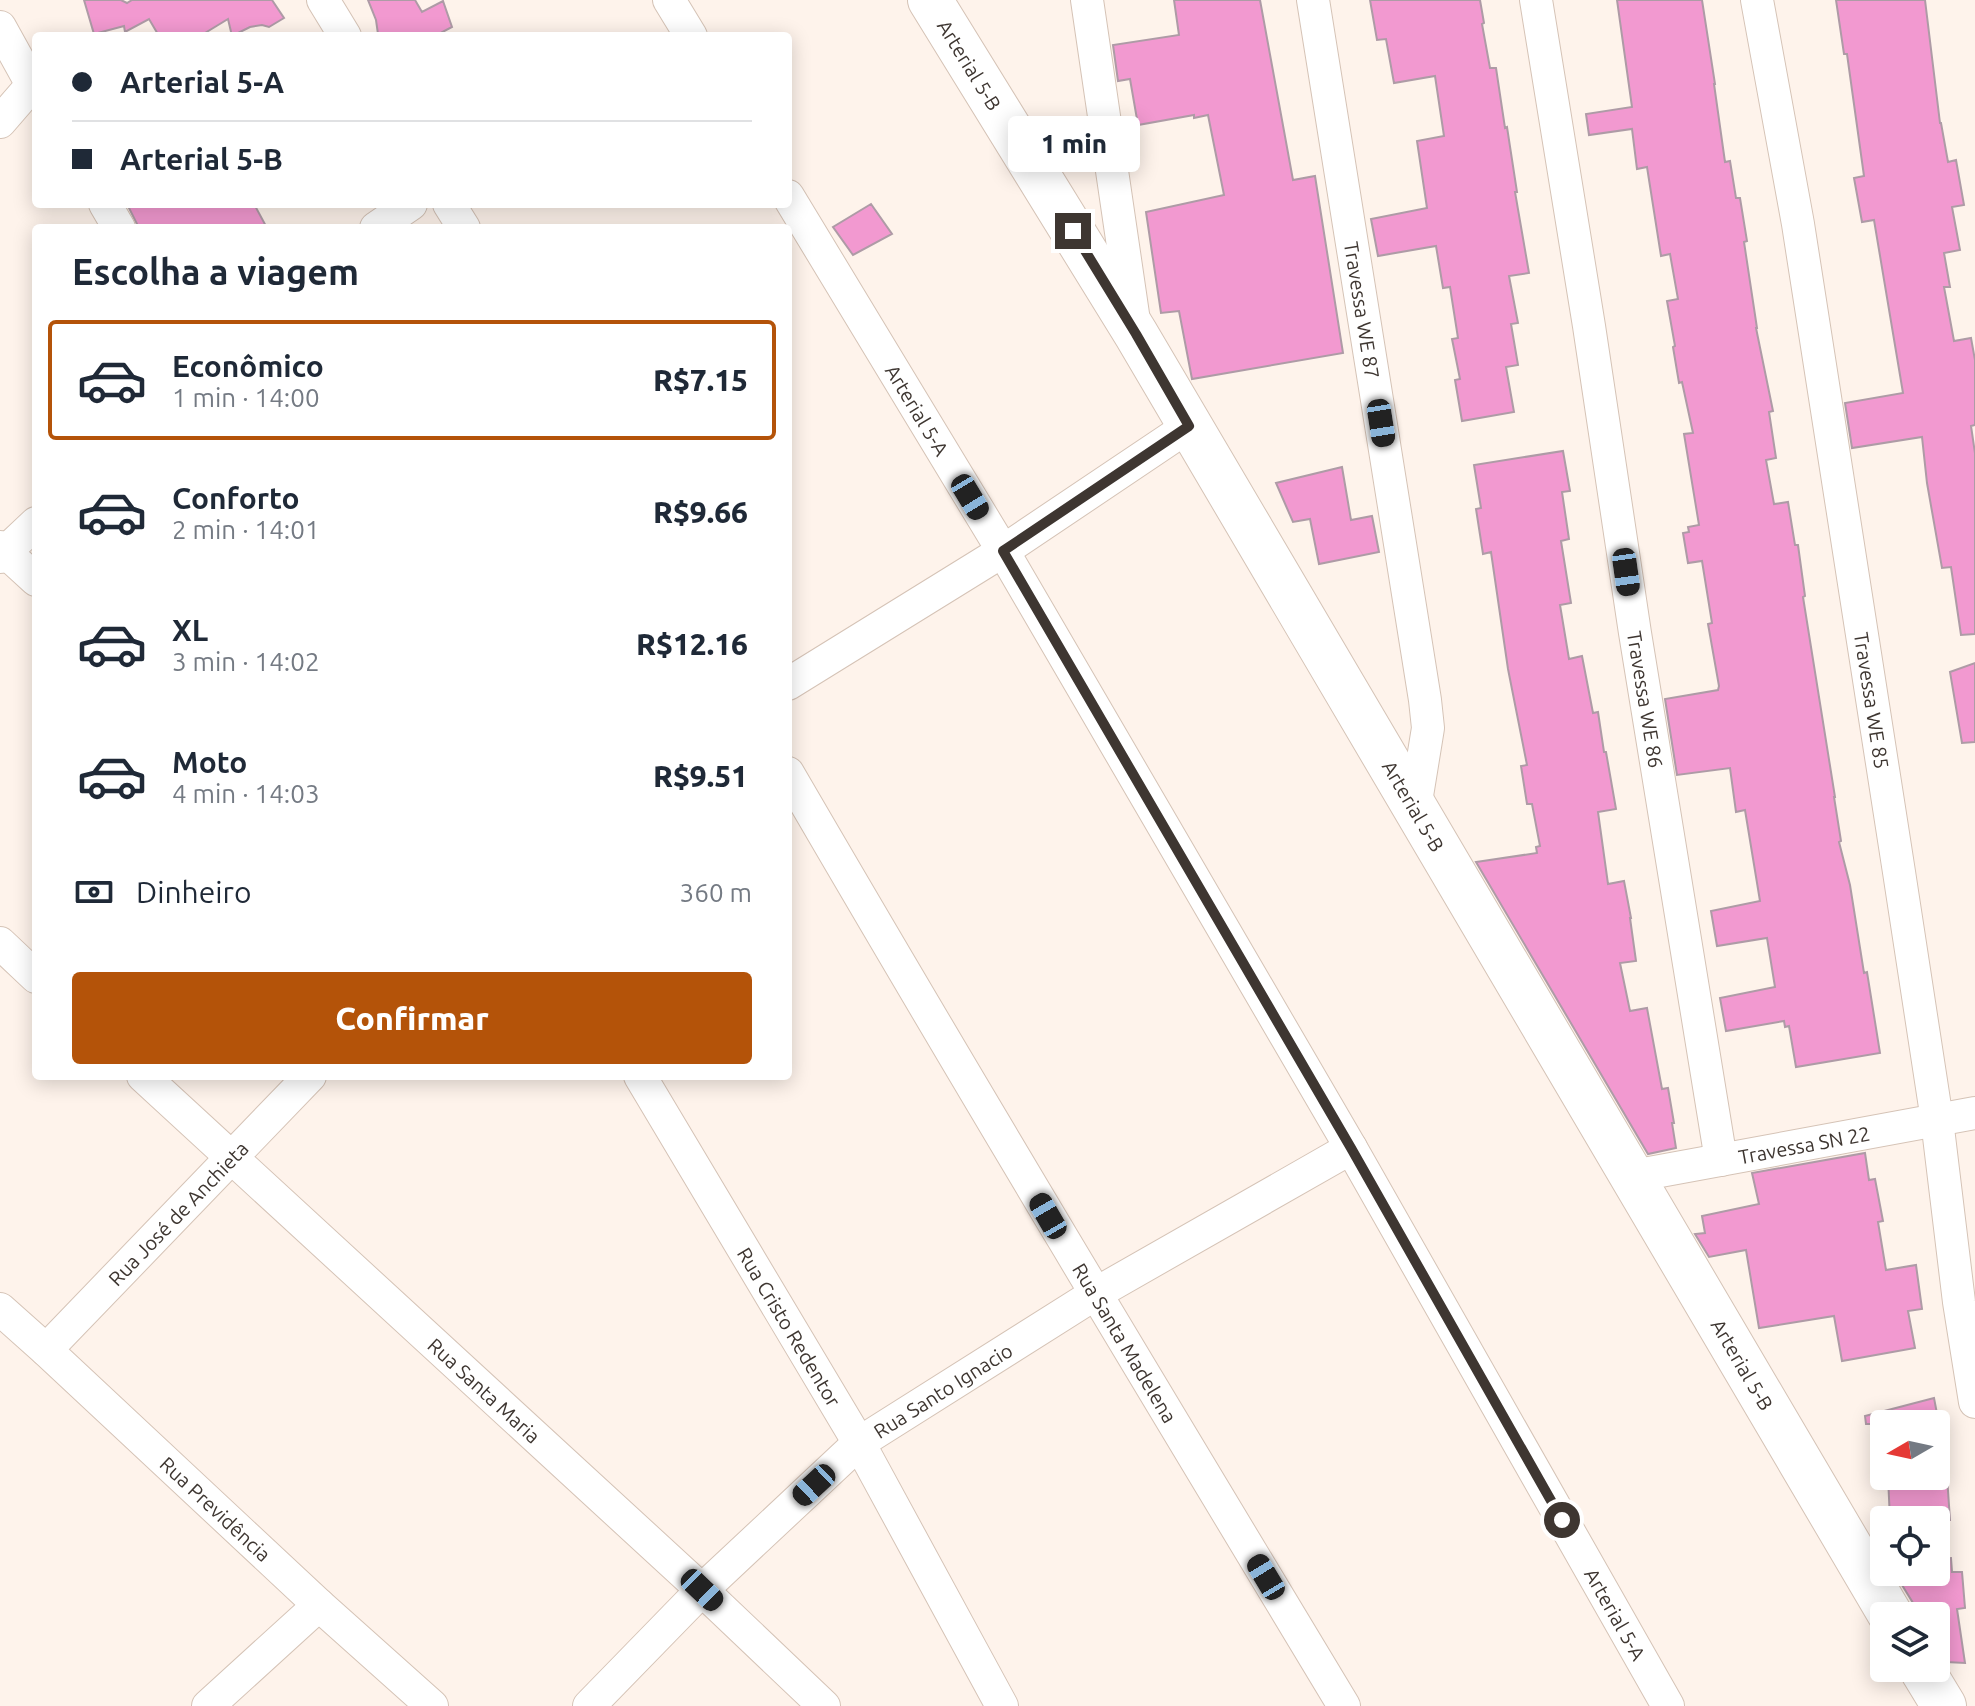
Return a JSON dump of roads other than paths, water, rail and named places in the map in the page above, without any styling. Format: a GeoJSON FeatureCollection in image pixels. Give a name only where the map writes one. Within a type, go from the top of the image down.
{"type":"FeatureCollection","features":[{"type":"Feature","properties":{"kind":"main road","name":"Arterial 5-B"},"geometry":{"type":"LineString","coordinates":[[930,0],[1136,334],[1883,1602]]}},
{"type":"Feature","properties":{"kind":"main road"},"geometry":{"type":"LineString","coordinates":[[1929,1682],[1944,1706]]}},
{"type":"Feature","properties":{"kind":"street"},"geometry":{"type":"LineString","coordinates":[[323,0],[343,32]]}},
{"type":"Feature","properties":{"kind":"street"},"geometry":{"type":"LineString","coordinates":[[669,0],[688,32]]}},
{"type":"Feature","properties":{"kind":"street"},"geometry":{"type":"LineString","coordinates":[[1087,0],[1136,334]]}},
{"type":"Feature","properties":{"kind":"street","name":"Travessa WE 87"},"geometry":{"type":"LineString","coordinates":[[1313,0],[1425,700],[1428,728],[1415,808]]}},
{"type":"Feature","properties":{"kind":"street","name":"Travessa WE 86"},"geometry":{"type":"LineString","coordinates":[[1536,0],[1721,1160]]}},
{"type":"Feature","properties":{"kind":"street","name":"Travessa WE 85"},"geometry":{"type":"LineString","coordinates":[[1757,0],[1798,224],[1937,1120],[1959,1302],[1975,1402]]}},
{"type":"Feature","properties":{"kind":"street"},"geometry":{"type":"LineString","coordinates":[[0,27],[32,85]]}},
{"type":"Feature","properties":{"kind":"street"},"geometry":{"type":"LineString","coordinates":[[0,122],[32,91]]}},
{"type":"Feature","properties":{"kind":"street","name":"Arterial 5-A"},"geometry":{"type":"LineString","coordinates":[[792,203],[1003,551],[1351,1148],[1668,1706]]}},
{"type":"Feature","properties":{"kind":"street"},"geometry":{"type":"LineString","coordinates":[[382,224],[405,208]]}},
{"type":"Feature","properties":{"kind":"street"},"geometry":{"type":"LineString","coordinates":[[792,682],[1003,551],[1189,426]]}},
{"type":"Feature","properties":{"kind":"street"},"geometry":{"type":"LineString","coordinates":[[32,526],[2,552],[32,577]]}},
{"type":"Feature","properties":{"kind":"street","name":"Rua Santa Madelena"},"geometry":{"type":"LineString","coordinates":[[792,780],[1095,1294],[1344,1706]]}},
{"type":"Feature","properties":{"kind":"street"},"geometry":{"type":"LineString","coordinates":[[0,943],[32,973]]}},
{"type":"Feature","properties":{"kind":"street","name":"Rua Santa Maria"},"geometry":{"type":"LineString","coordinates":[[147,1080],[824,1706]]}},
{"type":"Feature","properties":{"kind":"street","name":"Rua José de Anchieta"},"geometry":{"type":"LineString","coordinates":[[46,1350],[306,1080]]}},
{"type":"Feature","properties":{"kind":"street","name":"Rua Cristo Redentor"},"geometry":{"type":"LineString","coordinates":[[642,1080],[859,1443],[1002,1706]]}},
{"type":"Feature","properties":{"kind":"street","name":"Travessa SN 22"},"geometry":{"type":"LineString","coordinates":[[1633,1176],[1975,1113]]}},
{"type":"Feature","properties":{"kind":"street","name":"Rua Santo Ignacio"},"geometry":{"type":"LineString","coordinates":[[589,1706],[702,1590],[859,1443],[1095,1294],[1351,1148]]}},
{"type":"Feature","properties":{"kind":"street","name":"Rua Previdência"},"geometry":{"type":"LineString","coordinates":[[0,1309],[432,1706]]}},
{"type":"Feature","properties":{"kind":"street"},"geometry":{"type":"LineString","coordinates":[[208,1706],[319,1605]]}}]}
